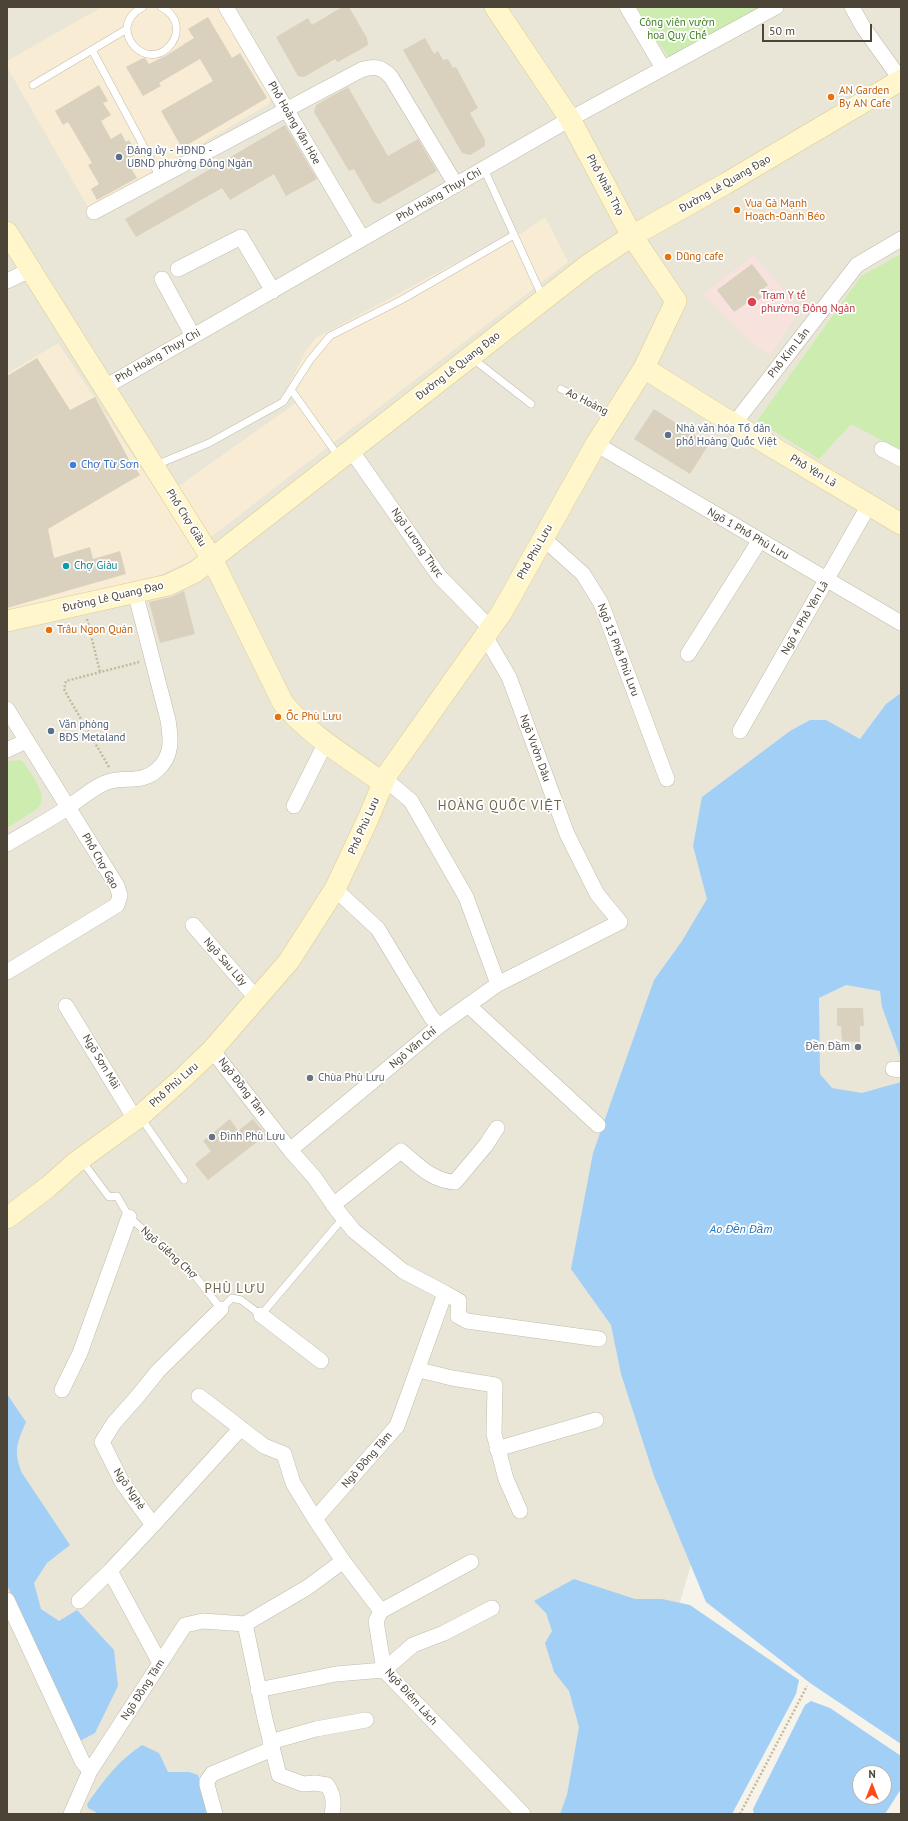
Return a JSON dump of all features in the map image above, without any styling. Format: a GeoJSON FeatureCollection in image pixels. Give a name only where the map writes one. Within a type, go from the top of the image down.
{"type":"FeatureCollection","features":[{"type":"Feature","properties":{"kind":"main road","name":"Phố Nhân Thọ"},"geometry":{"type":"LineString","coordinates":[[495,7],[570,119],[632,236],[676,301],[644,368]]}},
{"type":"Feature","properties":{"kind":"main road","name":"Đường Lê Quang Đạo"},"geometry":{"type":"LineString","coordinates":[[7,621],[168,585],[195,572],[588,265],[632,236],[725,184],[901,80]]}},
{"type":"Feature","properties":{"kind":"main road","name":"Phố Chợ Giầu"},"geometry":{"type":"LineString","coordinates":[[7,232],[212,559],[283,703],[295,717],[326,742],[384,781]]}},
{"type":"Feature","properties":{"kind":"main road","name":"Phố Phù Lưu"},"geometry":{"type":"LineString","coordinates":[[7,1218],[48,1187],[80,1159],[137,1117],[212,1050],[289,962],[335,889],[384,781],[488,633],[596,444],[644,368]]}},
{"type":"Feature","properties":{"kind":"main road","name":"Phố Yên Lã"},"geometry":{"type":"LineString","coordinates":[[644,368],[901,524]]}},
{"type":"Feature","properties":{"kind":"street","name":"Phố Hoàng Văn Hòe"},"geometry":{"type":"LineString","coordinates":[[226,7],[362,238]]}},
{"type":"Feature","properties":{"kind":"street"},"geometry":{"type":"LineString","coordinates":[[626,7],[663,68]]}},
{"type":"Feature","properties":{"kind":"street","name":"Phố Hoàng Thụy Chi"},"geometry":{"type":"LineString","coordinates":[[105,387],[570,119],[776,7]]}},
{"type":"Feature","properties":{"kind":"street"},"geometry":{"type":"LineString","coordinates":[[852,7],[863,27],[901,80]]}},
{"type":"Feature","properties":{"kind":"street"},"geometry":{"type":"LineString","coordinates":[[94,212],[361,70],[375,67],[386,71],[391,77],[456,185]]}},
{"type":"Feature","properties":{"kind":"street"},"geometry":{"type":"LineString","coordinates":[[178,269],[241,236],[273,291]]}},
{"type":"Feature","properties":{"kind":"street","name":"Phố Kim Lân"},"geometry":{"type":"LineString","coordinates":[[734,424],[857,265],[901,239]]}},
{"type":"Feature","properties":{"kind":"street"},"geometry":{"type":"LineString","coordinates":[[7,281],[30,270]]}},
{"type":"Feature","properties":{"kind":"street"},"geometry":{"type":"LineString","coordinates":[[162,279],[193,336]]}},
{"type":"Feature","properties":{"kind":"street","name":"Ngõ 1 Phố Phù Lưu"},"geometry":{"type":"LineString","coordinates":[[596,444],[901,623]]}},
{"type":"Feature","properties":{"kind":"street"},"geometry":{"type":"LineString","coordinates":[[882,448],[901,459]]}},
{"type":"Feature","properties":{"kind":"street","name":"Ngõ Lương Thực"},"geometry":{"type":"LineString","coordinates":[[346,454],[439,576],[488,633]]}},
{"type":"Feature","properties":{"kind":"street","name":"Ngõ 4 Phố Yên Lã"},"geometry":{"type":"LineString","coordinates":[[740,731],[869,505]]}},
{"type":"Feature","properties":{"kind":"street","name":"Ngõ 13 Phố Phù Lưu"},"geometry":{"type":"LineString","coordinates":[[543,538],[583,574],[601,603],[667,779]]}},
{"type":"Feature","properties":{"kind":"street"},"geometry":{"type":"LineString","coordinates":[[688,654],[760,540]]}},
{"type":"Feature","properties":{"kind":"street"},"geometry":{"type":"LineString","coordinates":[[7,844],[68,808],[104,783],[112,780],[138,780],[150,776],[165,761],[170,751],[171,739],[168,720],[135,592]]}},
{"type":"Feature","properties":{"kind":"street","name":"Ngõ Vườn Dâu"},"geometry":{"type":"LineString","coordinates":[[488,633],[510,677],[567,834],[597,894],[620,922],[498,984]]}},
{"type":"Feature","properties":{"kind":"street","name":"Phố Chợ Gạo"},"geometry":{"type":"LineString","coordinates":[[7,709],[117,886],[120,896],[117,905],[7,972]]}},
{"type":"Feature","properties":{"kind":"street"},"geometry":{"type":"LineString","coordinates":[[7,750],[26,741]]}},
{"type":"Feature","properties":{"kind":"street"},"geometry":{"type":"LineString","coordinates":[[294,806],[326,742]]}},
{"type":"Feature","properties":{"kind":"street"},"geometry":{"type":"LineString","coordinates":[[384,781],[411,801],[466,897],[498,984],[439,1026]]}},
{"type":"Feature","properties":{"kind":"street","name":"Ngõ Văn Chỉ"},"geometry":{"type":"LineString","coordinates":[[290,1150],[439,1026],[431,1017],[378,929],[335,889]]}},
{"type":"Feature","properties":{"kind":"street","name":"Ngõ Sau Lũy"},"geometry":{"type":"LineString","coordinates":[[193,925],[258,999]]}},
{"type":"Feature","properties":{"kind":"street"},"geometry":{"type":"LineString","coordinates":[[468,1005],[598,1125]]}},
{"type":"Feature","properties":{"kind":"street","name":"Ngõ Sơn Mài"},"geometry":{"type":"LineString","coordinates":[[66,1006],[137,1117]]}},
{"type":"Feature","properties":{"kind":"street","name":"Ngõ Đồng Tâm"},"geometry":{"type":"LineString","coordinates":[[212,1050],[290,1150],[314,1177],[333,1205],[354,1231],[403,1271],[445,1293],[419,1370],[397,1426],[315,1519]]}},
{"type":"Feature","properties":{"kind":"street"},"geometry":{"type":"LineString","coordinates":[[333,1205],[401,1151],[428,1174],[446,1182],[456,1182],[486,1145],[497,1128]]}},
{"type":"Feature","properties":{"kind":"street"},"geometry":{"type":"LineString","coordinates":[[62,1390],[80,1353],[129,1217]]}},
{"type":"Feature","properties":{"kind":"street"},"geometry":{"type":"LineString","coordinates":[[445,1293],[459,1301],[458,1316],[467,1321],[599,1339]]}},
{"type":"Feature","properties":{"kind":"street","name":"Ngõ Nghè"},"geometry":{"type":"LineString","coordinates":[[152,1525],[122,1482],[102,1442],[114,1423],[158,1371],[221,1309]]}},
{"type":"Feature","properties":{"kind":"street"},"geometry":{"type":"LineString","coordinates":[[261,1315],[321,1361]]}},
{"type":"Feature","properties":{"kind":"street"},"geometry":{"type":"LineString","coordinates":[[419,1370],[452,1378],[495,1385],[494,1434],[506,1480],[520,1511]]}},
{"type":"Feature","properties":{"kind":"street"},"geometry":{"type":"LineString","coordinates":[[199,1396],[264,1446],[284,1454],[293,1483],[304,1503],[343,1561],[381,1611],[471,1562]]}},
{"type":"Feature","properties":{"kind":"street"},"geometry":{"type":"LineString","coordinates":[[497,1449],[596,1420]]}},
{"type":"Feature","properties":{"kind":"street"},"geometry":{"type":"LineString","coordinates":[[79,1601],[110,1571],[241,1428]]}},
{"type":"Feature","properties":{"kind":"street"},"geometry":{"type":"LineString","coordinates":[[332,1814],[334,1801],[332,1792],[327,1785],[315,1783],[302,1784],[278,1775],[258,1690],[245,1624],[308,1587],[343,1561]]}},
{"type":"Feature","properties":{"kind":"street"},"geometry":{"type":"LineString","coordinates":[[110,1571],[160,1664]]}},
{"type":"Feature","properties":{"kind":"street"},"geometry":{"type":"LineString","coordinates":[[7,1600],[82,1761],[90,1771]]}},
{"type":"Feature","properties":{"kind":"street"},"geometry":{"type":"LineString","coordinates":[[258,1690],[336,1674],[384,1670],[413,1645],[444,1633],[492,1608]]}},
{"type":"Feature","properties":{"kind":"street","name":"Ngõ Điếm Lách"},"geometry":{"type":"LineString","coordinates":[[381,1611],[376,1621],[384,1670],[523,1814]]}},
{"type":"Feature","properties":{"kind":"street","name":"Ngõ Đồng Tâm"},"geometry":{"type":"LineString","coordinates":[[75,1813],[90,1771],[185,1625],[203,1621],[245,1624]]}},
{"type":"Feature","properties":{"kind":"street"},"geometry":{"type":"LineString","coordinates":[[215,1814],[206,1785],[212,1774],[271,1746],[316,1729],[366,1720]]}},
{"type":"Feature","properties":{"kind":"lane"},"geometry":{"type":"LineString","coordinates":[[143,7],[133,14],[127,29],[128,37],[132,44],[138,50],[146,54],[162,53],[174,41],[177,34],[177,26],[174,18],[162,7]]}},
{"type":"Feature","properties":{"kind":"lane"},"geometry":{"type":"LineString","coordinates":[[32,85],[127,29]]}},
{"type":"Feature","properties":{"kind":"lane"},"geometry":{"type":"LineString","coordinates":[[92,50],[160,177]]}},
{"type":"Feature","properties":{"kind":"lane"},"geometry":{"type":"LineString","coordinates":[[484,169],[544,300]]}},
{"type":"Feature","properties":{"kind":"lane"},"geometry":{"type":"LineString","coordinates":[[154,466],[209,443],[283,402],[292,391],[310,360],[330,336],[403,299],[514,235]]}},
{"type":"Feature","properties":{"kind":"lane"},"geometry":{"type":"LineString","coordinates":[[470,357],[531,404]]}},
{"type":"Feature","properties":{"kind":"lane","name":"Ao Hoàng"},"geometry":{"type":"LineString","coordinates":[[561,389],[614,416]]}},
{"type":"Feature","properties":{"kind":"lane"},"geometry":{"type":"LineString","coordinates":[[292,391],[346,454]]}},
{"type":"Feature","properties":{"kind":"lane"},"geometry":{"type":"LineString","coordinates":[[137,1117],[184,1180]]}},
{"type":"Feature","properties":{"kind":"lane","name":"Ngõ Giếng Chợ"},"geometry":{"type":"LineString","coordinates":[[80,1159],[109,1197],[117,1196],[129,1217],[196,1277],[221,1309]]}},
{"type":"Feature","properties":{"kind":"lane"},"geometry":{"type":"LineString","coordinates":[[221,1309],[232,1298],[241,1300],[261,1315],[343,1218]]}},
{"type":"Feature","properties":{"kind":"path"},"geometry":{"type":"LineString","coordinates":[[83,604],[100,672]]}},
{"type":"Feature","properties":{"kind":"path"},"geometry":{"type":"LineString","coordinates":[[110,770],[64,689],[66,681],[141,662]]}},
{"type":"Feature","properties":{"kind":"path"},"geometry":{"type":"LineString","coordinates":[[740,1814],[807,1686]]}},
{"type":"Feature","properties":{"kind":"shaded area"},"geometry":{"type":"Polygon","coordinates":[[[7,7],[901,7],[901,1462],[716,1479],[618,1814],[7,1814],[7,7]]]}},
{"type":"Feature","properties":{"kind":"shaded area","name":"Đảng ủy - HĐND - UBND phường Đông Ngàn"},"geometry":{"type":"Polygon","coordinates":[[[102,7],[220,7],[272,94],[269,104],[89,209],[7,67],[7,61],[102,7]]]}},
{"type":"Feature","properties":{"kind":"shaded area"},"geometry":{"type":"Polygon","coordinates":[[[545,217],[568,262],[207,540],[176,488],[296,403],[287,389],[306,350],[316,338],[502,238],[521,234],[545,217]]]}},
{"type":"Feature","properties":{"kind":"shaded area","name":"Trạm Y tế phường Đông Ngàn"},"geometry":{"type":"Polygon","coordinates":[[[754,255],[800,310],[770,356],[751,342],[703,294],[754,255]]]}},
{"type":"Feature","properties":{"kind":"shaded area","name":"Chợ Từ Sơn"},"geometry":{"type":"Polygon","coordinates":[[[58,343],[200,556],[141,584],[7,612],[7,374],[58,343]]]}},
{"type":"Feature","properties":{"kind":"green space","name":"Công viên vườn hoa Quy Chế"},"geometry":{"type":"Polygon","coordinates":[[[636,7],[763,7],[669,58],[636,7]]]}},
{"type":"Feature","properties":{"kind":"green space"},"geometry":{"type":"Polygon","coordinates":[[[901,254],[901,451],[851,424],[819,459],[757,421],[861,276],[901,254]]]}},
{"type":"Feature","properties":{"kind":"green space"},"geometry":{"type":"Polygon","coordinates":[[[7,761],[23,761],[38,785],[42,798],[41,804],[37,809],[7,828],[7,761]]]}},
{"type":"Feature","properties":{"kind":"water","name":"Ao Đền Đầm"},"geometry":{"type":"Polygon","coordinates":[[[901,693],[901,1059],[882,1007],[880,991],[846,985],[819,998],[820,1074],[832,1088],[862,1093],[901,1082],[901,1744],[810,1683],[706,1602],[654,1476],[621,1374],[611,1325],[571,1269],[593,1153],[654,980],[682,941],[707,899],[693,846],[702,797],[790,731],[810,720],[826,720],[860,739],[886,704],[901,693]]]}},
{"type":"Feature","properties":{"kind":"water"},"geometry":{"type":"Polygon","coordinates":[[[7,1394],[26,1422],[17,1447],[19,1465],[22,1473],[70,1545],[47,1563],[34,1583],[41,1609],[59,1621],[77,1610],[114,1650],[118,1686],[95,1733],[80,1741],[7,1585],[7,1394]]]}},
{"type":"Feature","properties":{"kind":"water"},"geometry":{"type":"Polygon","coordinates":[[[574,1579],[635,1599],[662,1599],[690,1605],[799,1680],[796,1694],[732,1814],[560,1814],[567,1795],[579,1727],[569,1691],[554,1672],[545,1643],[552,1631],[546,1613],[534,1601],[574,1579]]]}},
{"type":"Feature","properties":{"kind":"water"},"geometry":{"type":"Polygon","coordinates":[[[811,1701],[830,1708],[901,1756],[901,1789],[892,1803],[892,1765],[852,1765],[852,1805],[891,1805],[885,1814],[754,1814],[753,1809],[805,1705],[811,1701]]]}},
{"type":"Feature","properties":{"kind":"water"},"geometry":{"type":"Polygon","coordinates":[[[142,1745],[159,1753],[168,1772],[189,1772],[198,1775],[210,1814],[99,1814],[88,1808],[87,1804],[99,1787],[133,1751],[142,1745]]]}},
{"type":"Feature","properties":{"kind":"building"},"geometry":{"type":"Polygon","coordinates":[[[342,7],[349,7],[367,38],[368,45],[338,62],[335,59],[304,77],[298,76],[276,37],[308,18],[312,25],[342,7]]]}},
{"type":"Feature","properties":{"kind":"building"},"geometry":{"type":"Polygon","coordinates":[[[208,17],[232,58],[240,53],[267,98],[182,148],[161,111],[213,81],[200,59],[159,83],[161,86],[143,96],[126,67],[143,58],[145,58],[149,64],[167,55],[194,38],[188,29],[208,17]]]}},
{"type":"Feature","properties":{"kind":"building"},"geometry":{"type":"Polygon","coordinates":[[[425,38],[434,54],[438,51],[443,60],[448,59],[453,68],[456,67],[478,108],[470,113],[485,140],[485,146],[470,155],[462,153],[403,50],[425,38]]]}},
{"type":"Feature","properties":{"kind":"building"},"geometry":{"type":"Polygon","coordinates":[[[99,85],[108,101],[103,103],[111,115],[101,121],[111,139],[121,133],[126,142],[129,140],[137,154],[126,160],[137,178],[97,200],[91,189],[99,184],[88,165],[92,163],[68,122],[63,125],[55,111],[99,85]]]}},
{"type":"Feature","properties":{"kind":"building"},"geometry":{"type":"Polygon","coordinates":[[[348,87],[388,156],[418,139],[437,171],[379,204],[373,202],[354,169],[349,171],[314,112],[316,105],[348,87]]]}},
{"type":"Feature","properties":{"kind":"building"},"geometry":{"type":"Polygon","coordinates":[[[285,125],[317,179],[286,196],[274,174],[230,200],[222,188],[136,237],[125,219],[285,125]]]}},
{"type":"Feature","properties":{"kind":"building"},"geometry":{"type":"Polygon","coordinates":[[[752,264],[768,285],[758,293],[762,297],[750,306],[747,303],[734,312],[717,290],[752,264]]]}},
{"type":"Feature","properties":{"kind":"building","name":"Chợ Từ Sơn"},"geometry":{"type":"Polygon","coordinates":[[[37,358],[70,410],[95,397],[132,465],[133,464],[140,475],[48,529],[54,558],[90,547],[93,559],[120,551],[126,574],[7,608],[7,376],[37,358]]]}},
{"type":"Feature","properties":{"kind":"building"},"geometry":{"type":"Polygon","coordinates":[[[654,409],[709,444],[690,474],[634,439],[654,409]]]}},
{"type":"Feature","properties":{"kind":"building"},"geometry":{"type":"Polygon","coordinates":[[[184,591],[195,634],[160,643],[149,602],[171,597],[184,591]]]}},
{"type":"Feature","properties":{"kind":"building"},"geometry":{"type":"Polygon","coordinates":[[[837,1008],[863,1008],[864,1026],[860,1026],[860,1042],[842,1041],[841,1026],[837,1026],[837,1008]]]}},
{"type":"Feature","properties":{"kind":"building"},"geometry":{"type":"Polygon","coordinates":[[[230,1119],[238,1131],[253,1119],[266,1135],[208,1180],[195,1164],[211,1151],[203,1141],[230,1119]]]}},
{"type":"Feature","properties":{"kind":"place","name":"AN Garden By AN Cafe"},"geometry":{"type":"Point","coordinates":[831,97]}},
{"type":"Feature","properties":{"kind":"place","name":"Đảng ủy - HĐND - UBND phường Đông Ngàn"},"geometry":{"type":"Point","coordinates":[119,157]}},
{"type":"Feature","properties":{"kind":"place","name":"Vua Gà Mạnh Hoạch-Oanh Béo"},"geometry":{"type":"Point","coordinates":[737,210]}},
{"type":"Feature","properties":{"kind":"place","name":"Dũng cafe"},"geometry":{"type":"Point","coordinates":[668,257]}},
{"type":"Feature","properties":{"kind":"place","name":"Trạm Y tế phường Đông Ngàn"},"geometry":{"type":"Point","coordinates":[752,302]}},
{"type":"Feature","properties":{"kind":"place","name":"Nhà văn hóa Tổ dân phố Hoàng Quốc Việt"},"geometry":{"type":"Point","coordinates":[668,435]}},
{"type":"Feature","properties":{"kind":"place","name":"Chợ Từ Sơn"},"geometry":{"type":"Point","coordinates":[73,465]}},
{"type":"Feature","properties":{"kind":"place","name":"Chợ Giàu"},"geometry":{"type":"Point","coordinates":[66,566]}},
{"type":"Feature","properties":{"kind":"place","name":"Trâu Ngon Quán"},"geometry":{"type":"Point","coordinates":[49,630]}},
{"type":"Feature","properties":{"kind":"place","name":"Ốc Phù Lưu"},"geometry":{"type":"Point","coordinates":[278,717]}},
{"type":"Feature","properties":{"kind":"place","name":"Văn phòng BĐS Metaland"},"geometry":{"type":"Point","coordinates":[51,731]}},
{"type":"Feature","properties":{"kind":"place","name":"Đền Đầm"},"geometry":{"type":"Point","coordinates":[858,1047]}},
{"type":"Feature","properties":{"kind":"place","name":"Chùa Phù Lưu"},"geometry":{"type":"Point","coordinates":[310,1078]}},
{"type":"Feature","properties":{"kind":"place","name":"Đình Phù Lưu"},"geometry":{"type":"Point","coordinates":[212,1137]}},
{"type":"Feature","properties":{"kind":"district","name":"HOÀNG QUỐC VIỆT"},"geometry":{"type":"Point","coordinates":[500,806]}},
{"type":"Feature","properties":{"kind":"district","name":"PHÙ LƯU"},"geometry":{"type":"Point","coordinates":[235,1289]}}]}
